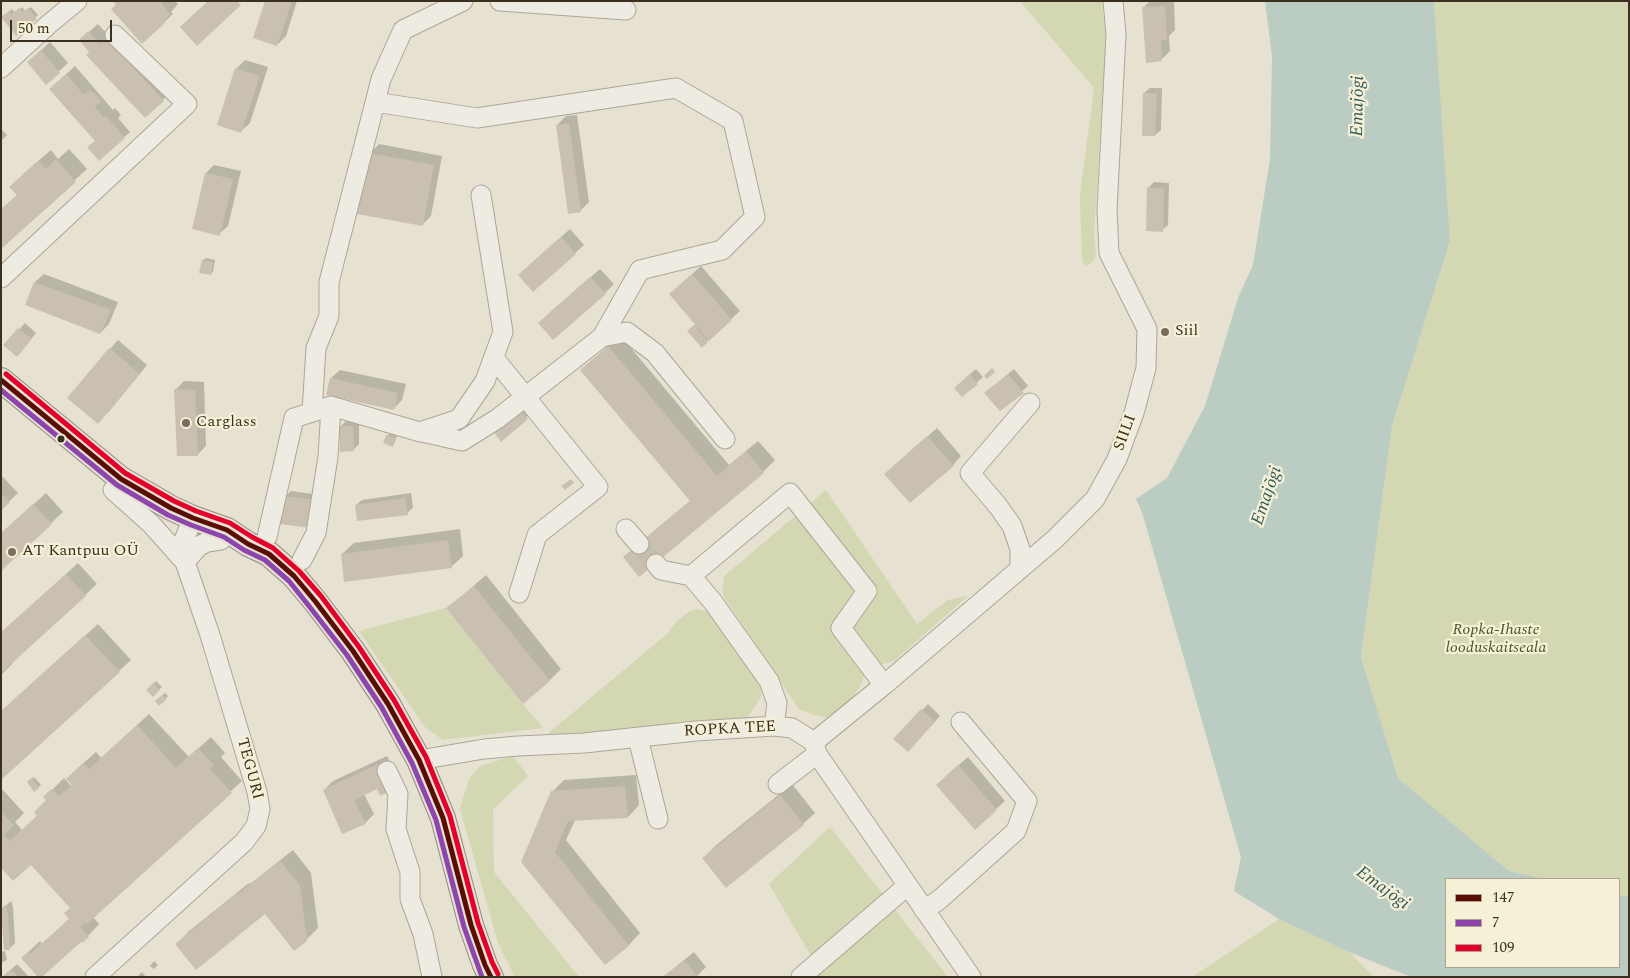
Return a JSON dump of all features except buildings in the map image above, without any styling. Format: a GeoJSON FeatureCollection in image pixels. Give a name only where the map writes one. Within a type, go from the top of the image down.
{"type":"FeatureCollection","features":[{"type":"Feature","properties":{"kind":"main road"},"geometry":{"type":"LineString","coordinates":[[1,380],[120,479],[191,524],[227,530],[258,540],[269,554],[294,576],[315,601],[353,651],[384,697],[419,760],[443,818],[471,925],[491,977]]}},
{"type":"Feature","properties":{"kind":"main road"},"geometry":{"type":"LineString","coordinates":[[1,399],[113,490],[191,524],[222,540],[258,540]]}},
{"type":"Feature","properties":{"kind":"street"},"geometry":{"type":"LineString","coordinates":[[1,68],[77,1]]}},
{"type":"Feature","properties":{"kind":"street"},"geometry":{"type":"LineString","coordinates":[[312,412],[316,348],[329,316],[329,282],[381,79],[403,30],[463,1]]}},
{"type":"Feature","properties":{"kind":"street"},"geometry":{"type":"LineString","coordinates":[[500,1],[626,10]]}},
{"type":"Feature","properties":{"kind":"street","name":"SIILI"},"geometry":{"type":"LineString","coordinates":[[778,784],[884,684],[1055,539],[1095,499],[1117,459],[1134,414],[1146,368],[1147,329],[1109,253],[1107,210],[1116,34],[1112,1]]}},
{"type":"Feature","properties":{"kind":"street"},"geometry":{"type":"LineString","coordinates":[[1,278],[187,104],[115,35]]}},
{"type":"Feature","properties":{"kind":"street"},"geometry":{"type":"LineString","coordinates":[[258,540],[294,418],[331,406],[462,442],[497,419],[569,364],[602,336],[640,270],[722,250],[755,217],[733,121],[676,88],[477,118],[375,102]]}},
{"type":"Feature","properties":{"kind":"street"},"geometry":{"type":"LineString","coordinates":[[420,432],[459,419],[485,381],[503,332],[481,195]]}},
{"type":"Feature","properties":{"kind":"street"},"geometry":{"type":"LineString","coordinates":[[602,336],[626,332],[655,353],[725,439]]}},
{"type":"Feature","properties":{"kind":"street"},"geometry":{"type":"LineString","coordinates":[[494,358],[598,487],[538,535],[519,593]]}},
{"type":"Feature","properties":{"kind":"street"},"geometry":{"type":"LineString","coordinates":[[1020,569],[1020,549],[1012,526],[970,473],[1030,403]]}},
{"type":"Feature","properties":{"kind":"street"},"geometry":{"type":"LineString","coordinates":[[302,560],[316,533],[328,457],[331,406]]}},
{"type":"Feature","properties":{"kind":"street"},"geometry":{"type":"LineString","coordinates":[[113,490],[151,524],[185,562],[199,546],[207,542],[222,540]]}},
{"type":"Feature","properties":{"kind":"street"},"geometry":{"type":"LineString","coordinates":[[691,576],[790,493],[866,592],[841,628],[884,684]]}},
{"type":"Feature","properties":{"kind":"street","name":"TEGURI"},"geometry":{"type":"LineString","coordinates":[[95,977],[244,842],[256,826],[260,809],[258,792],[210,635],[185,562],[183,548],[191,524]]}},
{"type":"Feature","properties":{"kind":"street"},"geometry":{"type":"LineString","coordinates":[[626,530],[639,544]]}},
{"type":"Feature","properties":{"kind":"street"},"geometry":{"type":"LineString","coordinates":[[656,564],[661,570],[691,576],[712,602],[769,681],[777,703],[774,726]]}},
{"type":"Feature","properties":{"kind":"street"},"geometry":{"type":"LineString","coordinates":[[924,910],[939,900],[1016,831],[1027,802],[961,722]]}},
{"type":"Feature","properties":{"kind":"street","name":"ROPKA TEE"},"geometry":{"type":"LineString","coordinates":[[419,760],[509,746],[584,743],[696,731],[774,726],[792,728],[816,748],[907,886],[971,977]]}},
{"type":"Feature","properties":{"kind":"street"},"geometry":{"type":"LineString","coordinates":[[638,738],[658,819]]}},
{"type":"Feature","properties":{"kind":"street"},"geometry":{"type":"LineString","coordinates":[[388,771],[398,794],[396,829],[410,872],[410,899],[423,934],[432,977]]}},
{"type":"Feature","properties":{"kind":"street"},"geometry":{"type":"LineString","coordinates":[[801,977],[907,886]]}},
{"type":"Feature","properties":{"kind":"green space"},"geometry":{"type":"Polygon","coordinates":[[[1020,1],[1102,1],[1106,40],[1094,235],[1096,253],[1094,260],[1086,267],[1082,261],[1080,196],[1094,88],[1020,1]]]}},
{"type":"Feature","properties":{"kind":"green space","name":"Ropka-Ihaste looduskaitseala"},"geometry":{"type":"Polygon","coordinates":[[[1434,1],[1629,1],[1629,897],[1620,895],[1620,878],[1540,878],[1509,871],[1398,778],[1361,657],[1392,426],[1450,241],[1434,1]]]}},
{"type":"Feature","properties":{"kind":"green space"},"geometry":{"type":"Polygon","coordinates":[[[826,490],[917,624],[948,600],[968,596],[894,661],[878,665],[859,639],[859,634],[844,645],[857,661],[864,676],[861,685],[850,701],[829,718],[799,709],[724,597],[722,588],[724,576],[826,490]]]}},
{"type":"Feature","properties":{"kind":"green space"},"geometry":{"type":"Polygon","coordinates":[[[446,608],[543,728],[443,740],[425,727],[359,631],[446,608]]]}},
{"type":"Feature","properties":{"kind":"green space"},"geometry":{"type":"Polygon","coordinates":[[[697,609],[709,612],[760,683],[761,696],[746,719],[706,726],[545,736],[667,634],[677,621],[690,611],[697,609]]]}},
{"type":"Feature","properties":{"kind":"green space"},"geometry":{"type":"Polygon","coordinates":[[[513,756],[528,776],[493,809],[494,872],[579,977],[515,977],[498,943],[460,809],[469,779],[480,766],[513,756]]]}},
{"type":"Feature","properties":{"kind":"green space"},"geometry":{"type":"Polygon","coordinates":[[[830,827],[948,977],[814,977],[820,971],[769,884],[830,827]]]}},
{"type":"Feature","properties":{"kind":"green space"},"geometry":{"type":"Polygon","coordinates":[[[1279,919],[1349,952],[1374,977],[1192,977],[1279,919]]]}},
{"type":"Feature","properties":{"kind":"water","name":"Emajõgi"},"geometry":{"type":"Polygon","coordinates":[[[1265,1],[1434,1],[1450,241],[1392,426],[1361,657],[1398,778],[1509,871],[1540,878],[1445,878],[1445,968],[1620,968],[1620,895],[1629,897],[1629,977],[1411,977],[1349,952],[1279,919],[1234,891],[1241,857],[1142,512],[1136,499],[1167,478],[1205,406],[1238,298],[1253,265],[1270,159],[1272,56],[1265,1]]]}},
{"type":"Feature","properties":{"kind":"tunnel"},"geometry":{"type":"LineString","coordinates":[[639,544],[656,564]]}},
{"type":"Feature","properties":{"kind":"transit line","name":"109"},"geometry":{"type":"LineString","coordinates":[[6,374],[125,473],[174,501],[230,523],[273,548],[299,571],[321,596],[359,647],[394,700],[426,757],[450,816],[478,923],[498,974]]}},
{"type":"Feature","properties":{"kind":"transit line","name":"147"},"geometry":{"type":"LineString","coordinates":[[1,380],[121,479],[171,508],[227,530],[248,544],[269,554],[294,576],[315,601],[353,651],[388,704],[419,760],[443,818],[471,925],[491,977]]}},
{"type":"Feature","properties":{"kind":"transit line","name":"7"},"geometry":{"type":"LineString","coordinates":[[1,390],[117,485],[168,515],[224,537],[244,550],[265,560],[289,581],[347,655],[382,708],[412,763],[436,820],[464,927],[482,977]]}},
{"type":"Feature","properties":{"kind":"place","name":"Siil"},"geometry":{"type":"Point","coordinates":[1165,332]}},
{"type":"Feature","properties":{"kind":"place","name":"Carglass"},"geometry":{"type":"Point","coordinates":[186,423]}},
{"type":"Feature","properties":{"kind":"place","name":"AT Kantpuu OÜ"},"geometry":{"type":"Point","coordinates":[12,552]}}]}
